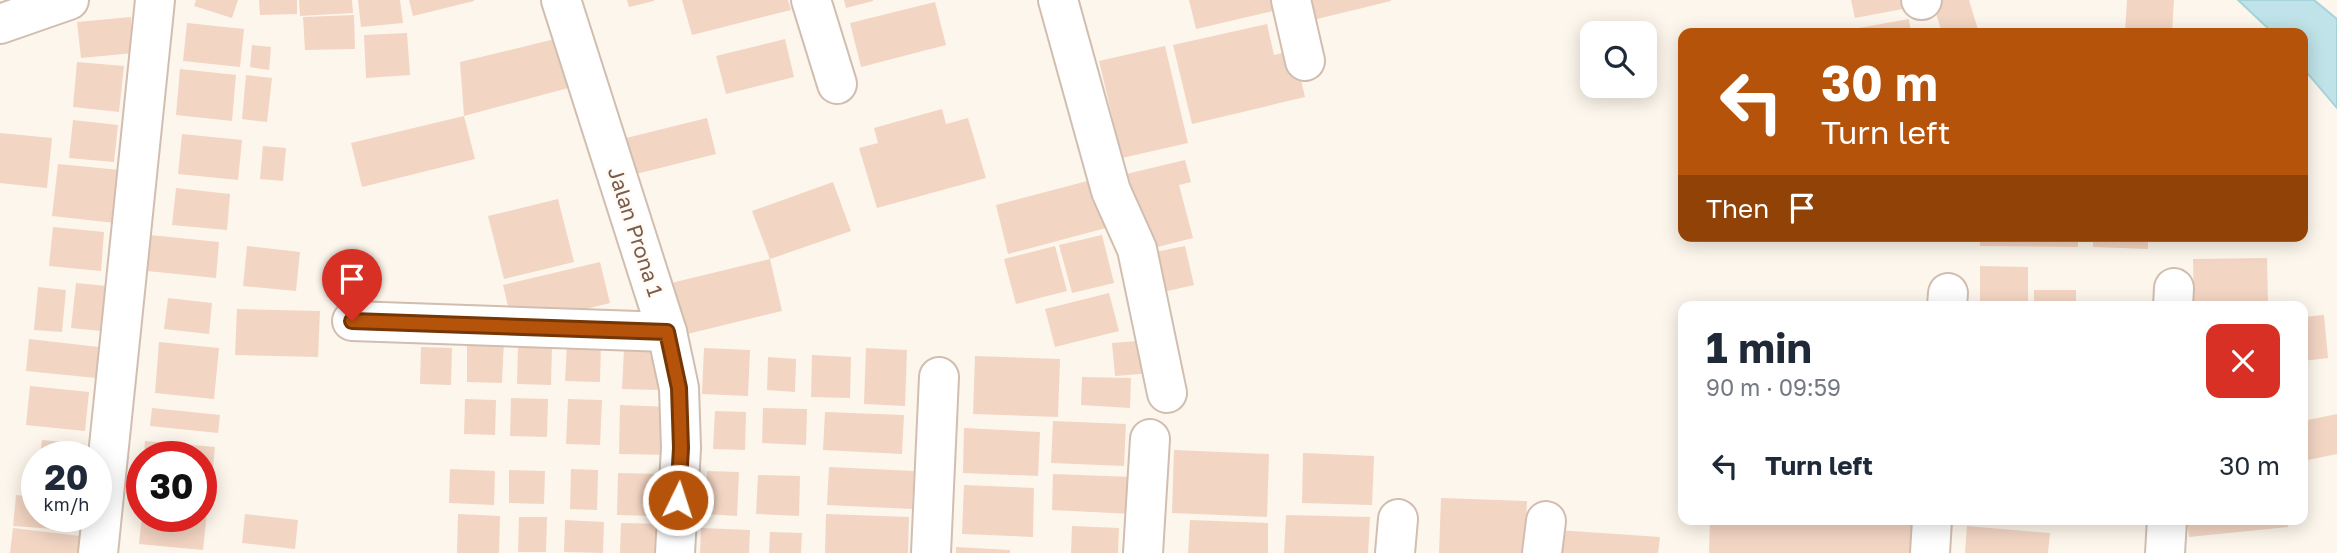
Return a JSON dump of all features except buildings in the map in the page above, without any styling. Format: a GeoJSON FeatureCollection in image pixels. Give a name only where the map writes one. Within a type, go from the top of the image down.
{"type":"FeatureCollection","features":[{"type":"Feature","properties":{"kind":"street"},"geometry":{"type":"LineString","coordinates":[[0,24],[69,0]]}},
{"type":"Feature","properties":{"kind":"street"},"geometry":{"type":"LineString","coordinates":[[98,553],[155,0]]}},
{"type":"Feature","properties":{"kind":"street","name":"Jalan Prona 1"},"geometry":{"type":"LineString","coordinates":[[561,0],[667,332],[679,388],[681,448],[675,553]]}},
{"type":"Feature","properties":{"kind":"street"},"geometry":{"type":"LineString","coordinates":[[811,0],[838,84]]}},
{"type":"Feature","properties":{"kind":"street"},"geometry":{"type":"LineString","coordinates":[[1058,0],[1111,191],[1137,248],[1167,393]]}},
{"type":"Feature","properties":{"kind":"street"},"geometry":{"type":"LineString","coordinates":[[1291,0],[1305,61]]}},
{"type":"Feature","properties":{"kind":"street"},"geometry":{"type":"LineString","coordinates":[[352,321],[667,332]]}},
{"type":"Feature","properties":{"kind":"street"},"geometry":{"type":"LineString","coordinates":[[931,553],[939,377]]}},
{"type":"Feature","properties":{"kind":"street"},"geometry":{"type":"LineString","coordinates":[[1143,553],[1150,439]]}},
{"type":"Feature","properties":{"kind":"street"},"geometry":{"type":"LineString","coordinates":[[1930,553],[1932,525]]}},
{"type":"Feature","properties":{"kind":"street"},"geometry":{"type":"LineString","coordinates":[[2165,553],[2166,525]]}},
{"type":"Feature","properties":{"kind":"water"},"geometry":{"type":"Polygon","coordinates":[[[2238,0],[2314,0],[2337,19],[2337,108],[2308,74],[2308,28],[2268,28],[2238,0]]]}},
{"type":"Feature","properties":{"kind":"route"},"geometry":{"type":"LineString","coordinates":[[352,321],[667,332],[679,388],[681,448],[678,500]]}}]}
